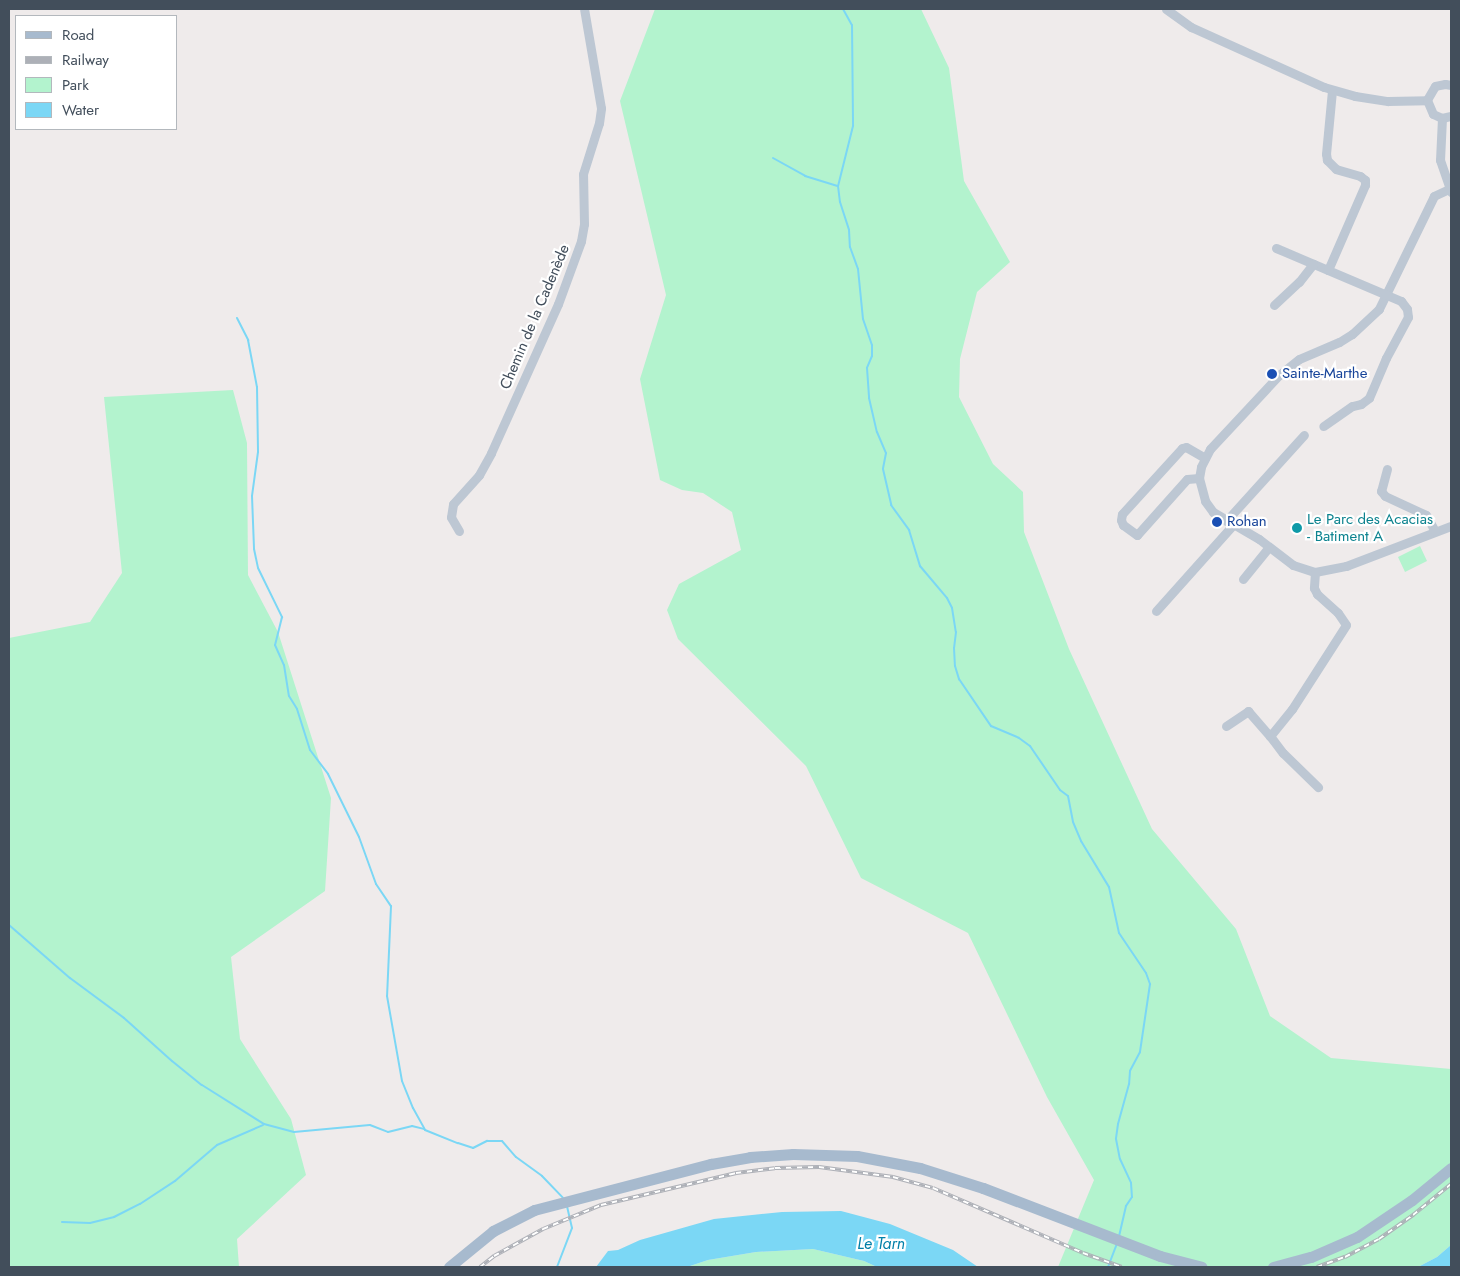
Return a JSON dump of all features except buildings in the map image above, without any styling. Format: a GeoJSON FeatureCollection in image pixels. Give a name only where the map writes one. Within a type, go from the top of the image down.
{"type":"FeatureCollection","features":[{"type":"Feature","properties":{"kind":"main road"},"geometry":{"type":"LineString","coordinates":[[449,1267],[493,1231],[519,1216],[547,1206],[732,1160],[770,1155],[864,1157],[920,1168],[983,1188],[1160,1256],[1202,1267]]}},
{"type":"Feature","properties":{"kind":"main road"},"geometry":{"type":"LineString","coordinates":[[1273,1267],[1312,1257],[1357,1237],[1412,1200],[1451,1168]]}},
{"type":"Feature","properties":{"kind":"street","name":"Chemin de la Cadenède"},"geometry":{"type":"LineString","coordinates":[[459,530],[451,517],[453,504],[479,474],[491,453],[558,304],[581,241],[584,224],[583,174],[599,123],[601,108],[584,9]]}},
{"type":"Feature","properties":{"kind":"street"},"geometry":{"type":"LineString","coordinates":[[1166,9],[1196,30],[1332,90],[1388,100],[1427,100]]}},
{"type":"Feature","properties":{"kind":"street"},"geometry":{"type":"LineString","coordinates":[[1427,100],[1435,86],[1445,84],[1451,86]]}},
{"type":"Feature","properties":{"kind":"street"},"geometry":{"type":"LineString","coordinates":[[1328,270],[1365,185],[1365,180],[1360,176],[1336,169],[1327,160],[1332,90]]}},
{"type":"Feature","properties":{"kind":"street"},"geometry":{"type":"LineString","coordinates":[[1427,100],[1433,114],[1447,117],[1440,160],[1451,189],[1434,196],[1387,296],[1379,309],[1352,334],[1339,342],[1299,359],[1282,372],[1204,458],[1199,478],[1205,502],[1213,512],[1259,539],[1293,565],[1315,572],[1346,566],[1451,526]]}},
{"type":"Feature","properties":{"kind":"street"},"geometry":{"type":"LineString","coordinates":[[1276,248],[1405,304],[1408,317],[1386,358],[1370,398],[1361,404],[1352,406],[1323,426]]}},
{"type":"Feature","properties":{"kind":"street"},"geometry":{"type":"LineString","coordinates":[[1274,305],[1300,282],[1313,264]]}},
{"type":"Feature","properties":{"kind":"street"},"geometry":{"type":"LineString","coordinates":[[1156,611],[1304,435]]}},
{"type":"Feature","properties":{"kind":"street"},"geometry":{"type":"LineString","coordinates":[[1199,478],[1187,479],[1138,535],[1123,525],[1120,520],[1122,514],[1182,448],[1186,447],[1204,458]]}},
{"type":"Feature","properties":{"kind":"street"},"geometry":{"type":"LineString","coordinates":[[1387,468],[1381,491],[1386,496],[1426,515],[1435,531]]}},
{"type":"Feature","properties":{"kind":"street"},"geometry":{"type":"LineString","coordinates":[[1243,579],[1268,547]]}},
{"type":"Feature","properties":{"kind":"street"},"geometry":{"type":"LineString","coordinates":[[1270,736],[1292,710],[1346,625],[1338,613],[1317,594],[1314,588],[1315,572]]}},
{"type":"Feature","properties":{"kind":"street"},"geometry":{"type":"LineString","coordinates":[[1226,726],[1248,712],[1283,753],[1318,786]]}},
{"type":"Feature","properties":{"kind":"green space"},"geometry":{"type":"Polygon","coordinates":[[[655,9],[921,9],[949,68],[964,181],[1010,262],[977,292],[960,359],[959,397],[993,464],[1023,492],[1024,532],[1069,649],[1152,829],[1236,929],[1270,1016],[1331,1058],[1451,1069],[1451,1245],[1437,1257],[1418,1267],[1058,1267],[1094,1180],[1047,1097],[968,933],[861,878],[806,766],[678,639],[667,610],[679,584],[741,550],[732,512],[703,493],[682,490],[660,480],[640,379],[666,295],[620,101],[655,9]]]}},
{"type":"Feature","properties":{"kind":"green space"},"geometry":{"type":"Polygon","coordinates":[[[233,390],[247,443],[248,575],[278,632],[331,798],[325,891],[231,957],[240,1039],[291,1119],[306,1175],[237,1239],[239,1267],[9,1267],[9,638],[90,622],[122,573],[104,397],[233,390]]]}},
{"type":"Feature","properties":{"kind":"green space"},"geometry":{"type":"Polygon","coordinates":[[[1420,546],[1427,561],[1405,572],[1398,557],[1420,546]]]}},
{"type":"Feature","properties":{"kind":"green space"},"geometry":{"type":"Polygon","coordinates":[[[813,1249],[864,1261],[877,1267],[687,1267],[708,1260],[756,1252],[813,1249]]]}},
{"type":"Feature","properties":{"kind":"water","name":"Le Tarn"},"geometry":{"type":"Polygon","coordinates":[[[841,1211],[890,1224],[953,1250],[978,1267],[877,1267],[864,1261],[813,1249],[756,1252],[708,1260],[687,1267],[596,1267],[608,1251],[618,1250],[640,1240],[714,1219],[782,1212],[841,1211]]]}},
{"type":"Feature","properties":{"kind":"water"},"geometry":{"type":"Polygon","coordinates":[[[1451,1245],[1451,1267],[1418,1267],[1437,1257],[1451,1245]]]}},
{"type":"Feature","properties":{"kind":"waterway"},"geometry":{"type":"LineString","coordinates":[[843,9],[852,25],[853,126],[838,186],[840,202],[849,230],[850,247],[858,269],[863,319],[872,345],[872,356],[867,368],[869,398],[877,432],[886,453],[883,469],[891,505],[909,530],[920,566],[947,598],[952,608],[956,632],[954,648],[955,666],[959,679],[991,726],[1019,738],[1030,746],[1060,790],[1068,796],[1073,822],[1081,841],[1109,887],[1119,933],[1146,973],[1150,984],[1140,1052],[1130,1071],[1129,1084],[1118,1124],[1116,1139],[1120,1159],[1131,1183],[1132,1197],[1126,1206],[1119,1236]]}},
{"type":"Feature","properties":{"kind":"waterway"},"geometry":{"type":"LineString","coordinates":[[773,158],[805,176],[838,186]]}},
{"type":"Feature","properties":{"kind":"waterway"},"geometry":{"type":"LineString","coordinates":[[237,318],[248,340],[257,387],[258,452],[252,496],[254,549],[258,568],[282,617],[275,645],[284,665],[289,696],[297,709],[310,750],[328,774],[359,837],[376,884],[391,906],[387,996],[402,1081],[413,1108],[425,1130],[473,1148],[487,1141],[502,1141],[516,1157],[542,1176],[563,1198]]}},
{"type":"Feature","properties":{"kind":"waterway"},"geometry":{"type":"LineString","coordinates":[[9,925],[70,978],[124,1018],[202,1085],[264,1124],[294,1132],[370,1125],[388,1132],[412,1126],[424,1129]]}},
{"type":"Feature","properties":{"kind":"waterway"},"geometry":{"type":"LineString","coordinates":[[62,1222],[90,1223],[114,1217],[140,1204],[175,1181],[217,1145],[263,1125]]}},
{"type":"Feature","properties":{"kind":"waterway"},"geometry":{"type":"LineString","coordinates":[[557,1267],[572,1228],[567,1207]]}},
{"type":"Feature","properties":{"kind":"waterway"},"geometry":{"type":"LineString","coordinates":[[1108,1267],[1117,1243]]}},
{"type":"Feature","properties":{"kind":"railway"},"geometry":{"type":"LineString","coordinates":[[480,1267],[494,1256],[543,1229],[601,1205],[736,1173],[775,1168],[819,1167],[893,1177],[933,1188],[1083,1253],[1122,1267]]}},
{"type":"Feature","properties":{"kind":"railway"},"geometry":{"type":"LineString","coordinates":[[1317,1267],[1345,1257],[1379,1239],[1413,1215],[1451,1184]]}},
{"type":"Feature","properties":{"kind":"place","name":"Sainte-Marthe"},"geometry":{"type":"Point","coordinates":[1272,374]}},
{"type":"Feature","properties":{"kind":"place","name":"Rohan"},"geometry":{"type":"Point","coordinates":[1217,522]}},
{"type":"Feature","properties":{"kind":"place","name":"Le Parc des Acacias - Batiment A"},"geometry":{"type":"Point","coordinates":[1297,528]}}]}
